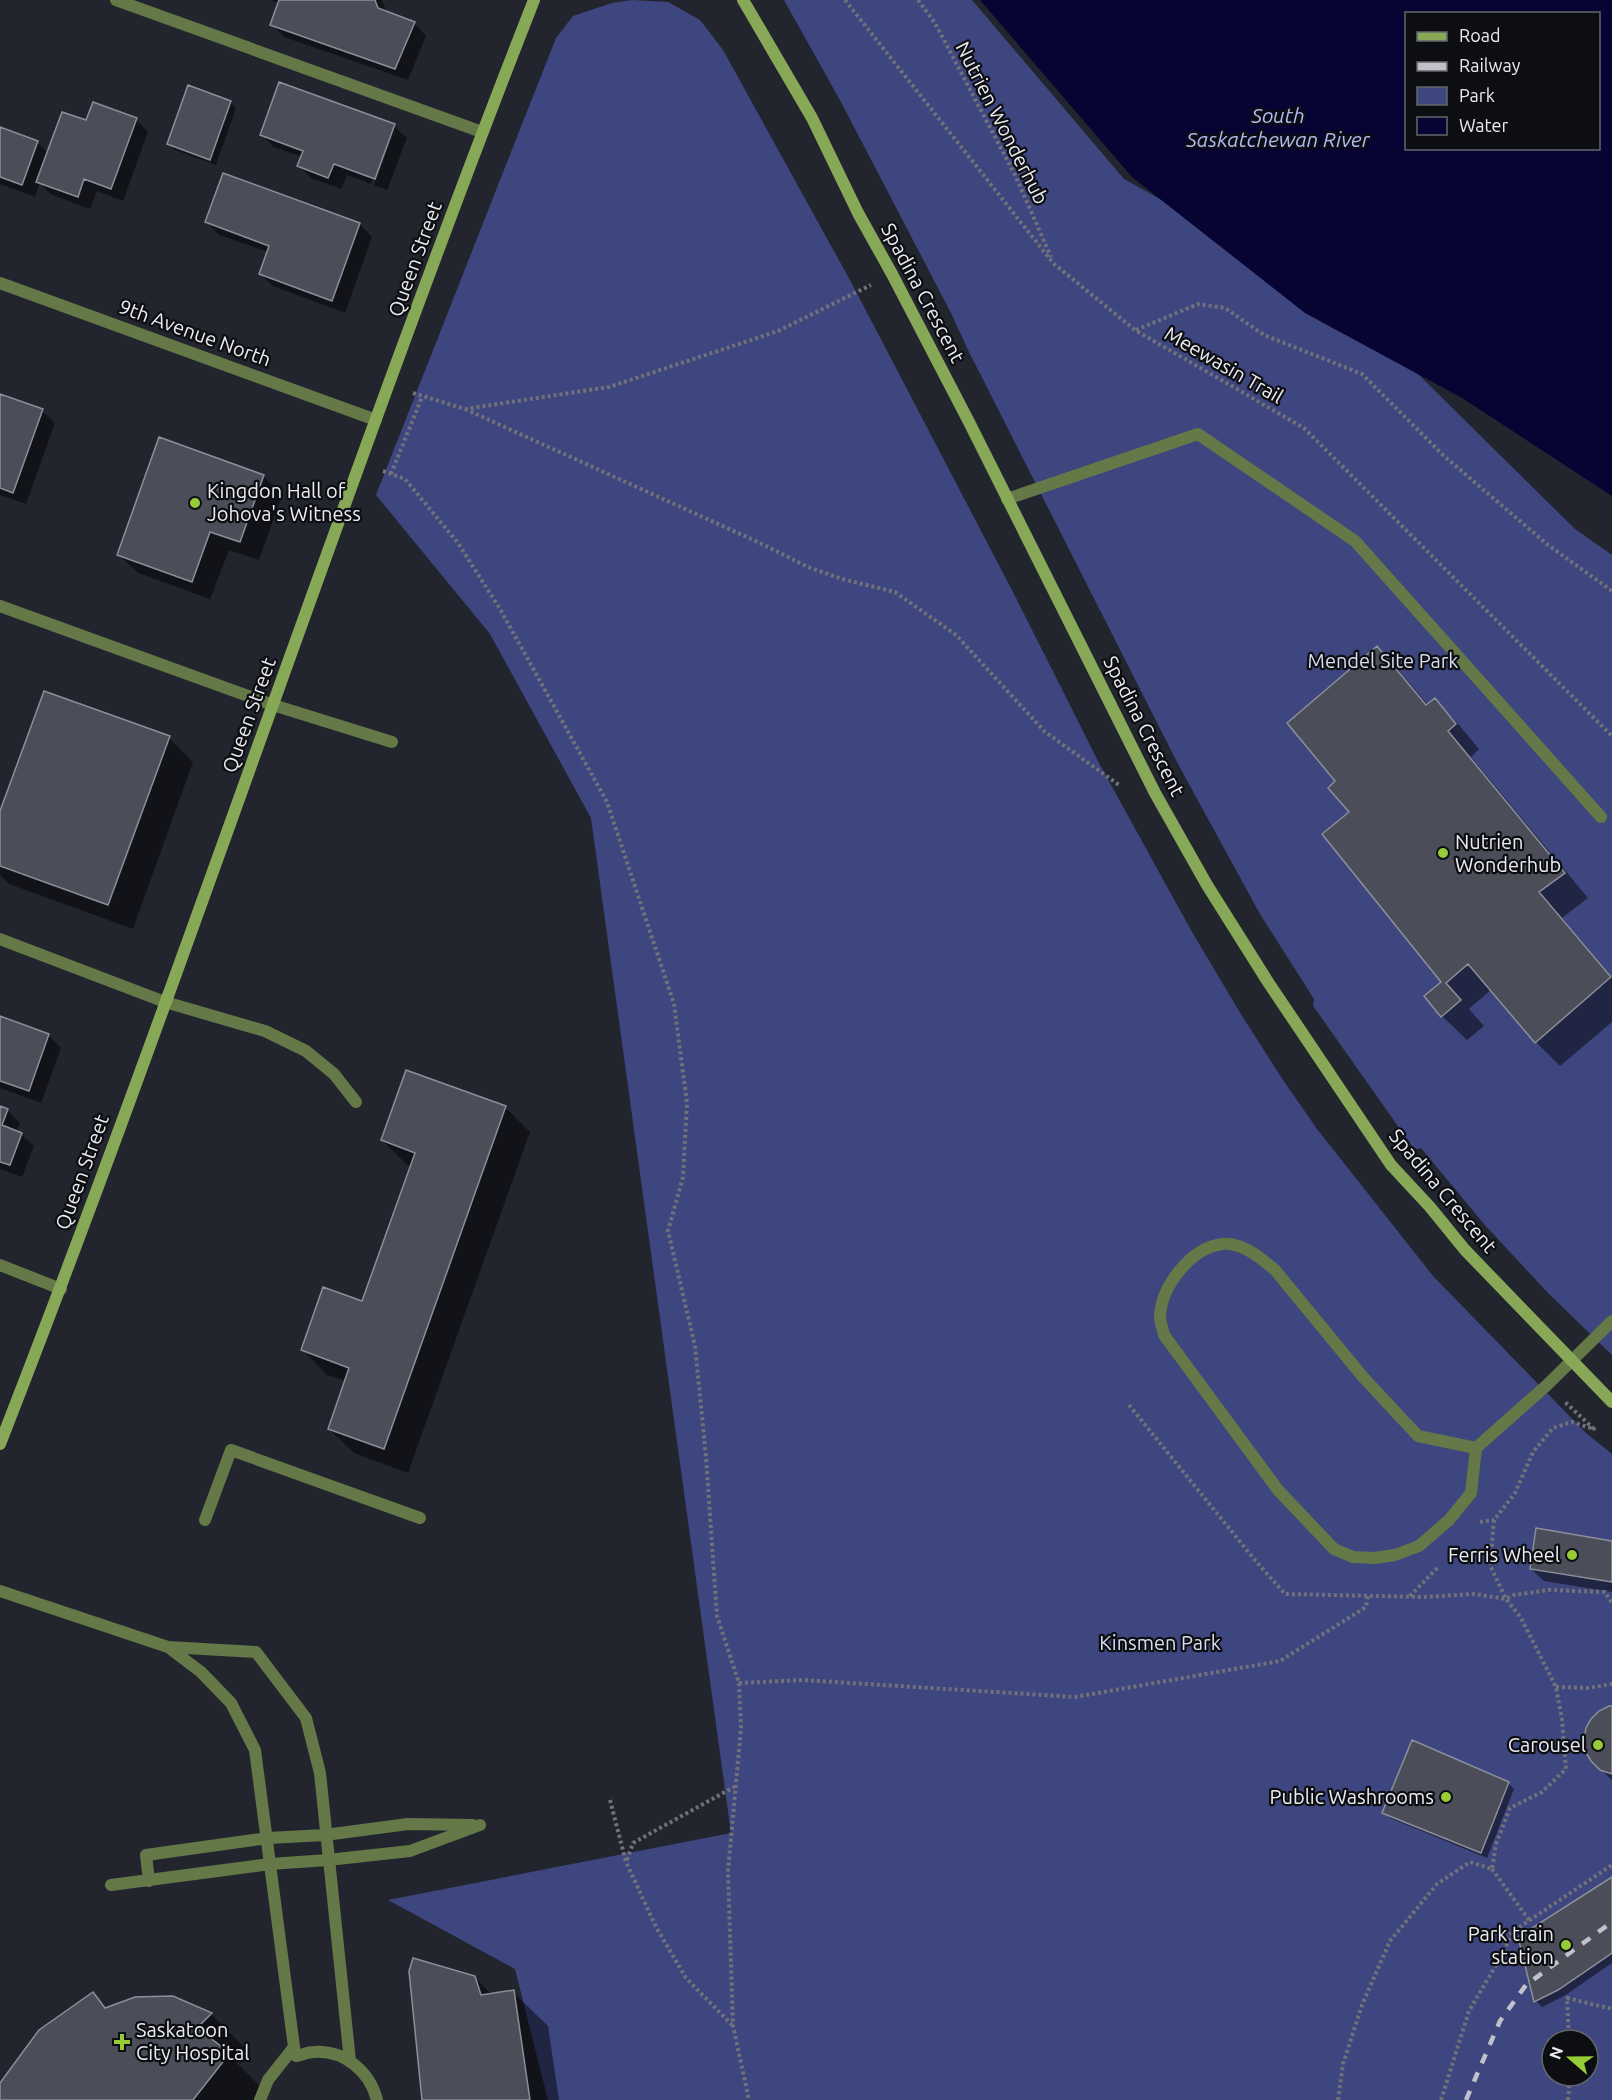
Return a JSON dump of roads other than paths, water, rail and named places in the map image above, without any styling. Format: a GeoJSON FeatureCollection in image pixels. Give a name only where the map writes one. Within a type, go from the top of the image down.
{"type":"FeatureCollection","features":[{"type":"Feature","properties":{"kind":"street"},"geometry":{"type":"LineString","coordinates":[[116,0],[482,132]]}},
{"type":"Feature","properties":{"kind":"street","name":"Spadina Crescent"},"geometry":{"type":"LineString","coordinates":[[743,0],[812,118],[858,213],[969,422],[1155,793],[1207,885],[1268,982],[1390,1165],[1430,1207],[1465,1250],[1612,1402]]}},
{"type":"Feature","properties":{"kind":"street","name":"Queen Street"},"geometry":{"type":"LineString","coordinates":[[0,1444],[61,1289],[482,132],[536,2]]}},
{"type":"Feature","properties":{"kind":"street","name":"9th Avenue North"},"geometry":{"type":"LineString","coordinates":[[0,283],[376,420]]}},
{"type":"Feature","properties":{"kind":"street"},"geometry":{"type":"LineString","coordinates":[[1007,499],[1198,434],[1355,541],[1601,817]]}},
{"type":"Feature","properties":{"kind":"street"},"geometry":{"type":"LineString","coordinates":[[0,606],[273,705],[392,742]]}},
{"type":"Feature","properties":{"kind":"street"},"geometry":{"type":"LineString","coordinates":[[0,939],[165,1002],[266,1031],[306,1051],[334,1074],[356,1102]]}},
{"type":"Feature","properties":{"kind":"street"},"geometry":{"type":"LineString","coordinates":[[1476,1448],[1418,1436],[1363,1377],[1275,1270],[1261,1258],[1234,1245],[1222,1244],[1201,1253],[1175,1275],[1164,1298],[1160,1317],[1164,1335],[1278,1490],[1334,1549],[1353,1557],[1374,1558],[1395,1555],[1419,1546],[1449,1520],[1471,1493],[1476,1448],[1547,1386],[1612,1322]]}},
{"type":"Feature","properties":{"kind":"street"},"geometry":{"type":"LineString","coordinates":[[0,1265],[61,1289]]}},
{"type":"Feature","properties":{"kind":"street"},"geometry":{"type":"LineString","coordinates":[[205,1520],[231,1450],[420,1518]]}},
{"type":"Feature","properties":{"kind":"street"},"geometry":{"type":"LineString","coordinates":[[0,1591],[168,1647],[256,1652],[306,1718],[320,1773],[350,2061]]}},
{"type":"Feature","properties":{"kind":"street"},"geometry":{"type":"LineString","coordinates":[[168,1647],[201,1672],[231,1703],[255,1750],[296,2056],[314,2052],[333,2053],[350,2061],[364,2073],[374,2089],[376,2100]]}},
{"type":"Feature","properties":{"kind":"street"},"geometry":{"type":"LineString","coordinates":[[111,1885],[149,1881],[270,1864],[410,1851],[480,1825],[408,1824],[326,1835],[267,1838],[147,1855],[149,1881]]}},
{"type":"Feature","properties":{"kind":"street"},"geometry":{"type":"LineString","coordinates":[[260,2100],[268,2080],[294,2047]]}},
{"type":"Feature","properties":{"kind":"water","name":"South Saskatchewan River"},"geometry":{"type":"Polygon","coordinates":[[[980,0],[1612,0],[1612,496],[1462,398],[1305,313],[1132,177],[980,0]]]}},
{"type":"Feature","properties":{"kind":"railway"},"geometry":{"type":"LineString","coordinates":[[1466,2100],[1500,2021],[1526,1985],[1612,1922]]}},
{"type":"Feature","properties":{"kind":"place","name":"Kingdon Hall of Johova's Witness"},"geometry":{"type":"Point","coordinates":[195,503]}},
{"type":"Feature","properties":{"kind":"place","name":"Nutrien Wonderhub"},"geometry":{"type":"Point","coordinates":[1443,853]}},
{"type":"Feature","properties":{"kind":"place","name":"Ferris Wheel"},"geometry":{"type":"Point","coordinates":[1572,1555]}},
{"type":"Feature","properties":{"kind":"place","name":"Carousel"},"geometry":{"type":"Point","coordinates":[1598,1745]}},
{"type":"Feature","properties":{"kind":"place","name":"Public Washrooms"},"geometry":{"type":"Point","coordinates":[1446,1797]}},
{"type":"Feature","properties":{"kind":"place","name":"Park train station"},"geometry":{"type":"Point","coordinates":[1566,1945]}},
{"type":"Feature","properties":{"kind":"place","name":"Saskatoon City Hospital"},"geometry":{"type":"Point","coordinates":[122,2042]}},
{"type":"Feature","properties":{"kind":"park label","name":"Mendel Site Park"},"geometry":{"type":"Point","coordinates":[1383,661]}},
{"type":"Feature","properties":{"kind":"park label","name":"Kinsmen Park"},"geometry":{"type":"Point","coordinates":[1160,1643]}}]}
